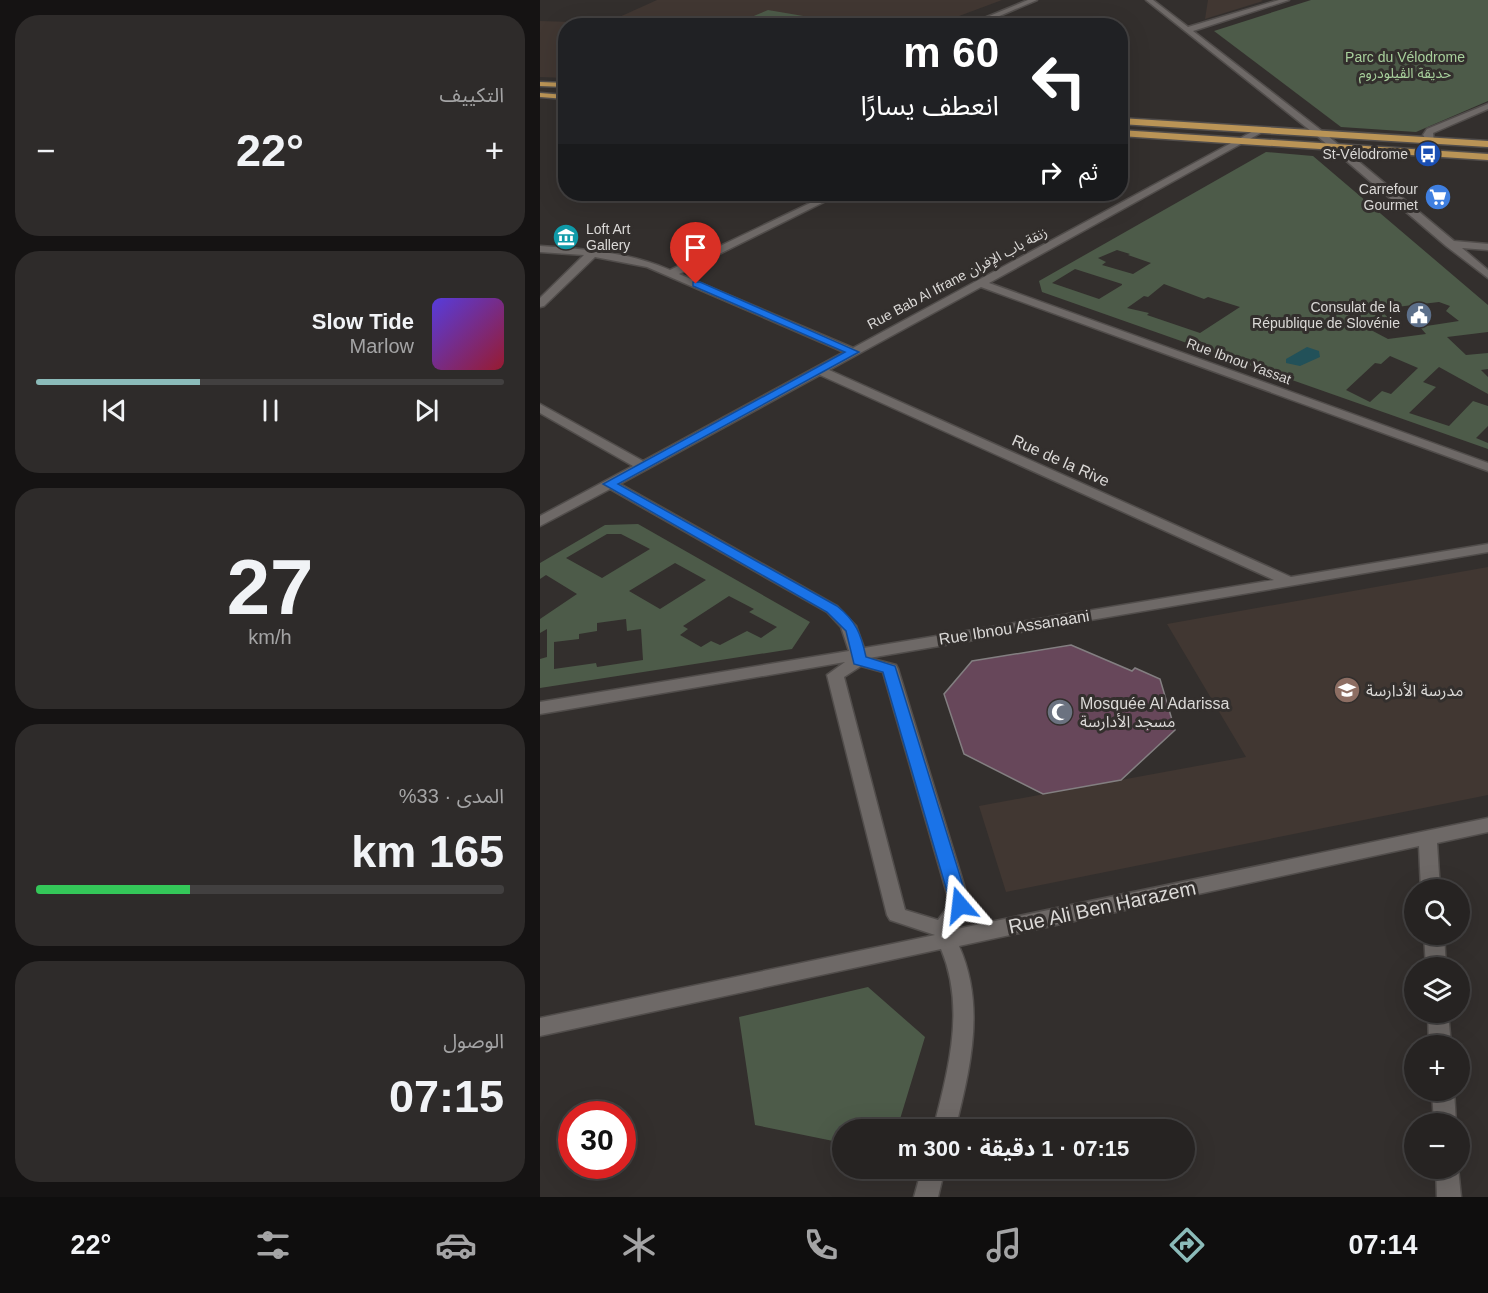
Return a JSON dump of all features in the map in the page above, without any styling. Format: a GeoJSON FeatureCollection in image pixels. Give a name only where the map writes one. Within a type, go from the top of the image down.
{"type":"FeatureCollection","features":[{"type":"Feature","properties":{"kind":"main road"},"geometry":{"type":"LineString","coordinates":[[540,84],[558,85]]}},
{"type":"Feature","properties":{"kind":"main road"},"geometry":{"type":"LineString","coordinates":[[540,95],[558,96]]}},
{"type":"Feature","properties":{"kind":"main road"},"geometry":{"type":"LineString","coordinates":[[1128,122],[1488,144]]}},
{"type":"Feature","properties":{"kind":"main road"},"geometry":{"type":"LineString","coordinates":[[1128,134],[1488,157]]}},
{"type":"Feature","properties":{"kind":"street"},"geometry":{"type":"LineString","coordinates":[[988,18],[1034,0]]}},
{"type":"Feature","properties":{"kind":"street"},"geometry":{"type":"LineString","coordinates":[[1149,0],[1319,133],[1488,275]]}},
{"type":"Feature","properties":{"kind":"street"},"geometry":{"type":"LineString","coordinates":[[1187,30],[1286,0]]}},
{"type":"Feature","properties":{"kind":"street"},"geometry":{"type":"LineString","coordinates":[[1431,140],[1427,135],[1430,131],[1488,106]]}},
{"type":"Feature","properties":{"kind":"street","name":"Rue Bab Al Ifrane زنقة باب الإفران"},"geometry":{"type":"LineString","coordinates":[[540,522],[1262,130]]}},
{"type":"Feature","properties":{"kind":"street"},"geometry":{"type":"LineString","coordinates":[[672,273],[821,201]]}},
{"type":"Feature","properties":{"kind":"street"},"geometry":{"type":"LineString","coordinates":[[1450,244],[1488,247]]}},
{"type":"Feature","properties":{"kind":"street"},"geometry":{"type":"LineString","coordinates":[[540,249],[593,254],[640,262],[672,273],[853,352]]}},
{"type":"Feature","properties":{"kind":"street"},"geometry":{"type":"LineString","coordinates":[[540,304],[593,254]]}},
{"type":"Feature","properties":{"kind":"street","name":"Rue Ibnou Yassat"},"geometry":{"type":"LineString","coordinates":[[980,283],[1488,467]]}},
{"type":"Feature","properties":{"kind":"street","name":"Rue de la Rive"},"geometry":{"type":"LineString","coordinates":[[820,370],[1289,581]]}},
{"type":"Feature","properties":{"kind":"street"},"geometry":{"type":"LineString","coordinates":[[540,408],[643,466]]}},
{"type":"Feature","properties":{"kind":"street"},"geometry":{"type":"LineString","coordinates":[[609,484],[832,609],[845,619],[853,631],[859,656]]}},
{"type":"Feature","properties":{"kind":"street","name":"Rue Ibnou Assanaani"},"geometry":{"type":"LineString","coordinates":[[540,708],[859,656],[1488,548]]}},
{"type":"Feature","properties":{"kind":"street"},"geometry":{"type":"LineString","coordinates":[[859,656],[835,675],[897,915],[945,934]]}},
{"type":"Feature","properties":{"kind":"street"},"geometry":{"type":"LineString","coordinates":[[859,656],[890,669],[960,905],[945,934],[962,980],[966,1018],[962,1057],[947,1119]]}},
{"type":"Feature","properties":{"kind":"street","name":"Rue Ali Ben Harazem"},"geometry":{"type":"LineString","coordinates":[[540,1027],[945,934],[1488,825]]}},
{"type":"Feature","properties":{"kind":"street"},"geometry":{"type":"LineString","coordinates":[[1428,837],[1430,879]]}},
{"type":"Feature","properties":{"kind":"street"},"geometry":{"type":"LineString","coordinates":[[926,1197],[931,1179]]}},
{"type":"Feature","properties":{"kind":"street"},"geometry":{"type":"LineString","coordinates":[[1448,1179],[1449,1197]]}},
{"type":"Feature","properties":{"kind":"shaded area"},"geometry":{"type":"Polygon","coordinates":[[[657,0],[1002,0],[954,18],[617,18],[657,0]]]}},
{"type":"Feature","properties":{"kind":"shaded area"},"geometry":{"type":"Polygon","coordinates":[[[1208,0],[1261,0],[1263,1],[1205,19],[1208,0]]]}},
{"type":"Feature","properties":{"kind":"shaded area"},"geometry":{"type":"Polygon","coordinates":[[[540,21],[558,22],[558,78],[540,77],[540,21]]]}},
{"type":"Feature","properties":{"kind":"shaded area","name":"مدرسة الأدارسة"},"geometry":{"type":"Polygon","coordinates":[[[1488,567],[1488,795],[1006,892],[979,806],[1246,757],[1167,624],[1488,567]]]}},
{"type":"Feature","properties":{"kind":"green space","name":"Parc du Vélodrome حديقة الڤيلودروم"},"geometry":{"type":"Polygon","coordinates":[[[1311,0],[1488,0],[1488,101],[1416,132],[1341,127],[1214,31],[1311,0]]]}},
{"type":"Feature","properties":{"kind":"green space"},"geometry":{"type":"Polygon","coordinates":[[[768,10],[815,18],[749,18],[768,10]]]}},
{"type":"Feature","properties":{"kind":"green space"},"geometry":{"type":"Polygon","coordinates":[[[1266,152],[1313,156],[1488,305],[1488,332],[1447,337],[1466,355],[1488,353],[1488,369],[1481,370],[1488,377],[1488,394],[1439,367],[1423,382],[1436,387],[1409,413],[1449,426],[1473,401],[1488,406],[1488,426],[1476,438],[1488,443],[1488,449],[1042,292],[1039,281],[1266,152]],[[1117,250],[1098,258],[1106,262],[1102,265],[1133,274],[1151,263],[1117,250]],[[1075,269],[1052,283],[1099,299],[1122,285],[1075,269]],[[1164,284],[1148,297],[1144,296],[1127,308],[1149,313],[1147,315],[1200,333],[1240,307],[1208,297],[1204,299],[1164,284]],[[1439,302],[1379,309],[1401,330],[1379,316],[1352,320],[1388,339],[1426,334],[1420,327],[1459,321],[1446,311],[1450,306],[1439,302]],[[1390,356],[1381,364],[1375,363],[1346,390],[1370,402],[1382,391],[1391,394],[1418,368],[1390,356]]]}},
{"type":"Feature","properties":{"kind":"green space"},"geometry":{"type":"Polygon","coordinates":[[[638,524],[810,622],[792,649],[540,688],[540,659],[547,657],[547,629],[540,633],[540,619],[577,594],[546,575],[540,579],[540,563],[605,525],[638,524]],[[607,534],[566,558],[602,578],[650,549],[621,534],[607,534]],[[675,563],[629,591],[660,609],[706,580],[675,563]],[[729,596],[683,626],[688,629],[680,635],[701,647],[711,641],[720,645],[747,631],[761,638],[777,627],[749,612],[754,609],[729,596]],[[626,619],[597,623],[597,631],[579,634],[579,639],[554,642],[554,669],[596,663],[597,667],[643,660],[641,629],[627,631],[626,619]]]}},
{"type":"Feature","properties":{"kind":"green space"},"geometry":{"type":"Polygon","coordinates":[[[868,987],[925,1037],[900,1119],[832,1119],[832,1141],[755,1125],[739,1017],[868,987]]]}},
{"type":"Feature","properties":{"kind":"water"},"geometry":{"type":"Polygon","coordinates":[[[1307,347],[1319,351],[1320,357],[1300,366],[1286,363],[1286,359],[1307,347]]]}},
{"type":"Feature","properties":{"kind":"building","name":"Mosquée Al Adarissa مسجد الأدارسة"},"geometry":{"type":"Polygon","coordinates":[[[1071,645],[1132,671],[1135,668],[1160,679],[1175,730],[1121,780],[1043,794],[964,754],[944,694],[972,661],[1071,645]]]}},
{"type":"Feature","properties":{"kind":"place","name":"St-Vélodrome"},"geometry":{"type":"Point","coordinates":[1428,154]}},
{"type":"Feature","properties":{"kind":"place","name":"Carrefour Gourmet"},"geometry":{"type":"Point","coordinates":[1438,197]}},
{"type":"Feature","properties":{"kind":"place","name":"Loft Art Gallery"},"geometry":{"type":"Point","coordinates":[566,237]}},
{"type":"Feature","properties":{"kind":"place","name":"Consulat de la République de Slovénie"},"geometry":{"type":"Point","coordinates":[1419,315]}},
{"type":"Feature","properties":{"kind":"place","name":"مدرسة الأدارسة"},"geometry":{"type":"Point","coordinates":[1347,690]}},
{"type":"Feature","properties":{"kind":"place","name":"Mosquée Al Adarissa مسجد الأدارسة"},"geometry":{"type":"Point","coordinates":[1060,712]}},
{"type":"Feature","properties":{"kind":"route"},"geometry":{"type":"LineString","coordinates":[[696,284],[853,352],[609,484],[832,609],[845,619],[853,631],[859,660],[890,669],[960,905]]}}]}
